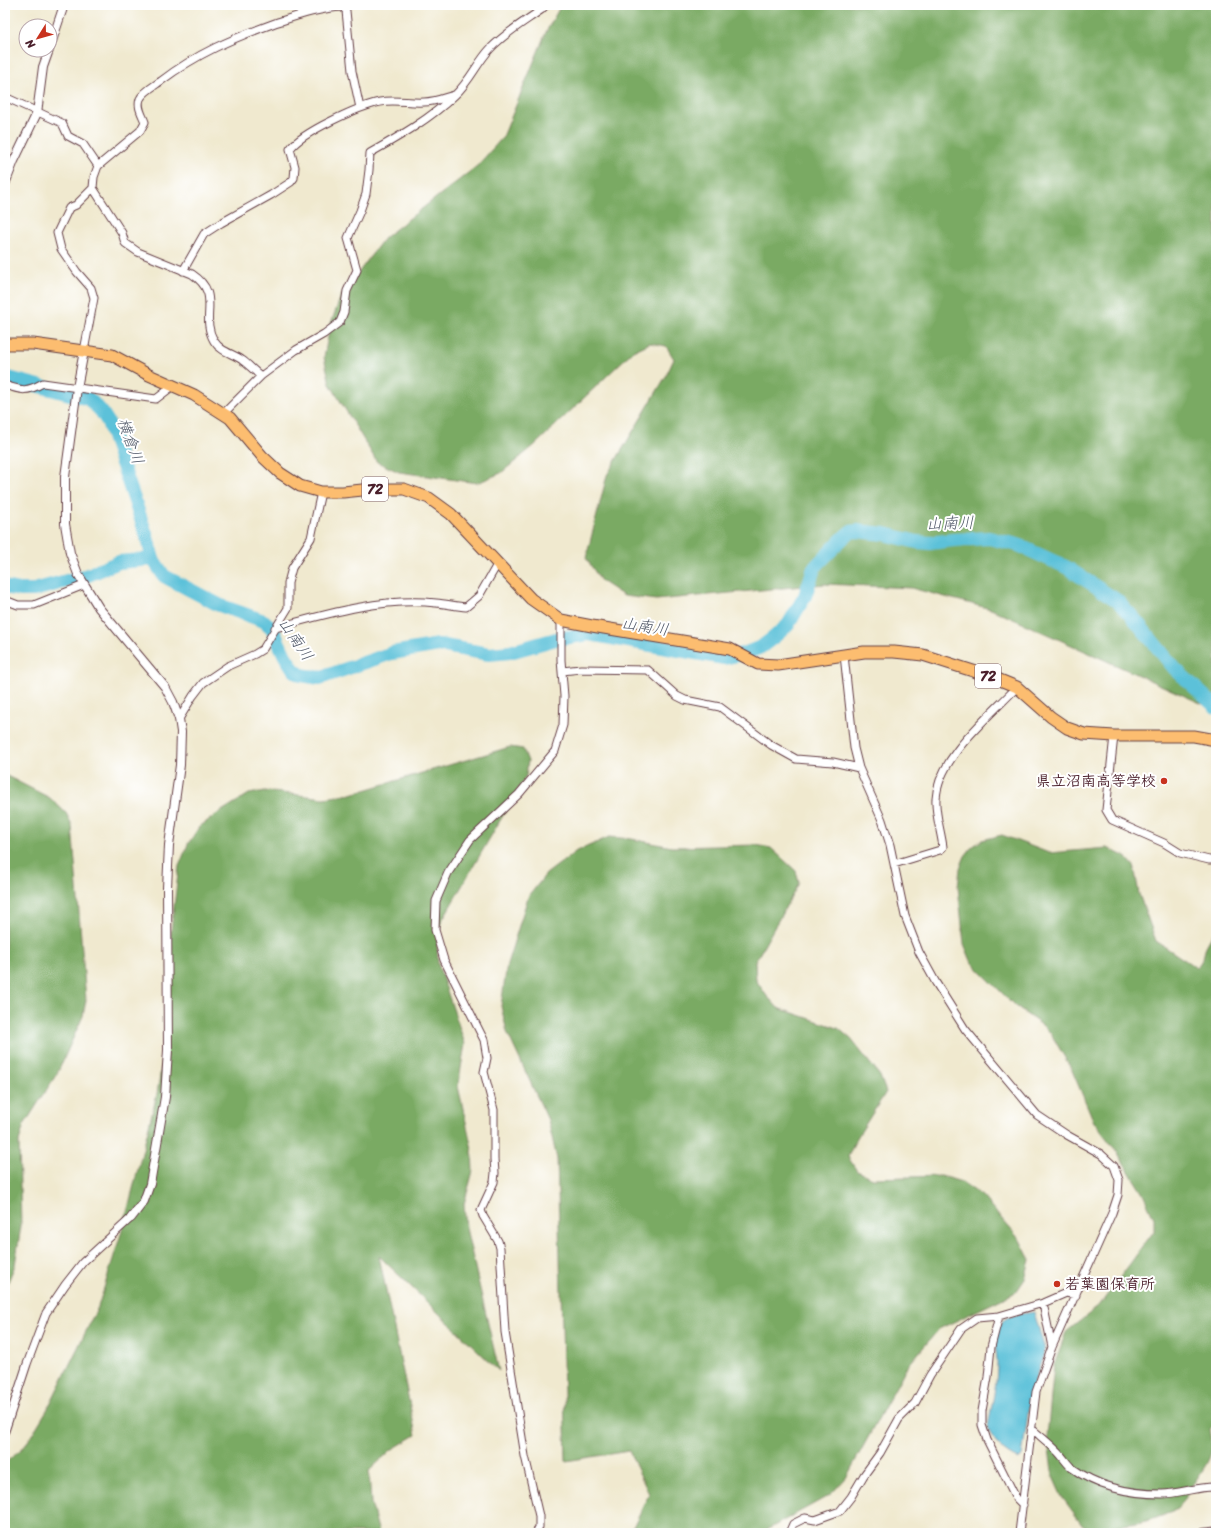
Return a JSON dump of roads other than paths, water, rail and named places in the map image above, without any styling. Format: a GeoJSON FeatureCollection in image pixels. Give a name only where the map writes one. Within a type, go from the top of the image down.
{"type":"FeatureCollection","features":[{"type":"Feature","properties":{"kind":"main road","name":"72"},"geometry":{"type":"LineString","coordinates":[[5,344],[33,344],[112,355],[194,395],[224,413],[262,456],[280,473],[300,486],[321,492],[404,489],[428,498],[451,514],[531,599],[561,620],[730,649],[758,664],[778,665],[864,652],[894,652],[923,655],[995,678],[1017,687],[1050,717],[1067,728],[1084,734],[1114,736],[1194,736],[1216,740]]}},
{"type":"Feature","properties":{"kind":"street"},"geometry":{"type":"LineString","coordinates":[[58,23],[64,5]]}},
{"type":"Feature","properties":{"kind":"street"},"geometry":{"type":"LineString","coordinates":[[224,413],[260,376],[296,350],[324,334],[340,322],[344,312],[347,291],[356,270],[348,238],[366,194],[370,153],[400,136],[438,110],[465,85],[489,50],[502,38],[546,5]]}},
{"type":"Feature","properties":{"kind":"street"},"geometry":{"type":"LineString","coordinates":[[260,376],[242,360],[224,351],[214,341],[210,333],[208,290],[198,278],[192,274],[138,252],[125,243],[122,234],[93,188],[94,177],[98,166],[140,132],[145,122],[138,106],[141,97],[172,72],[218,45],[292,17],[331,8],[343,7],[346,12],[352,71],[360,108]]}},
{"type":"Feature","properties":{"kind":"street"},"geometry":{"type":"LineString","coordinates":[[5,184],[14,161],[37,113],[43,67],[46,58]]}},
{"type":"Feature","properties":{"kind":"street"},"geometry":{"type":"LineString","coordinates":[[184,271],[204,234],[291,182],[294,178],[295,167],[290,148],[328,122],[360,108],[381,102],[428,102],[456,94]]}},
{"type":"Feature","properties":{"kind":"street"},"geometry":{"type":"LineString","coordinates":[[5,97],[37,113],[62,123],[68,136],[83,144],[98,166]]}},
{"type":"Feature","properties":{"kind":"street"},"geometry":{"type":"LineString","coordinates":[[5,1431],[27,1364],[46,1313],[83,1262],[131,1218],[144,1201],[150,1184],[165,1096],[168,1050],[167,888],[169,845],[180,765],[181,732],[179,719],[173,702],[165,687],[100,608],[84,585],[70,553],[65,524],[65,477],[77,388],[94,298],[91,288],[77,272],[61,249],[57,233],[69,208],[76,205],[93,188]]}},
{"type":"Feature","properties":{"kind":"street"},"geometry":{"type":"LineString","coordinates":[[5,385],[30,390],[43,383],[156,399],[173,386]]}},
{"type":"Feature","properties":{"kind":"street"},"geometry":{"type":"LineString","coordinates":[[179,719],[203,683],[228,666],[263,649],[288,608],[288,583],[292,568],[311,538],[321,492]]}},
{"type":"Feature","properties":{"kind":"street"},"geometry":{"type":"LineString","coordinates":[[276,628],[332,613],[375,605],[407,602],[435,602],[466,607],[479,596],[498,563]]}},
{"type":"Feature","properties":{"kind":"street"},"geometry":{"type":"LineString","coordinates":[[5,600],[18,605],[34,604],[84,585]]}},
{"type":"Feature","properties":{"kind":"street"},"geometry":{"type":"LineString","coordinates":[[536,1533],[539,1527],[539,1516],[525,1456],[504,1332],[500,1248],[498,1241],[481,1210],[494,1182],[495,1173],[494,1110],[484,1072],[487,1058],[484,1040],[444,960],[435,930],[436,901],[448,873],[470,840],[519,794],[556,750],[563,725],[564,696],[561,660],[561,620]]}},
{"type":"Feature","properties":{"kind":"street"},"geometry":{"type":"LineString","coordinates":[[844,655],[854,748],[858,768],[882,820],[894,864],[905,916],[919,952],[936,983],[965,1029],[1037,1115],[1067,1135],[1102,1154],[1114,1166],[1119,1180],[1118,1195],[1112,1213],[1052,1348],[1036,1392],[1019,1533]]}},
{"type":"Feature","properties":{"kind":"street"},"geometry":{"type":"LineString","coordinates":[[562,671],[580,668],[648,670],[677,696],[685,700],[720,707],[771,745],[796,759],[833,762],[858,768]]}},
{"type":"Feature","properties":{"kind":"street"},"geometry":{"type":"LineString","coordinates":[[894,864],[940,850],[943,847],[936,800],[937,786],[946,765],[975,730],[1017,687]]}},
{"type":"Feature","properties":{"kind":"street"},"geometry":{"type":"LineString","coordinates":[[1114,736],[1106,810],[1112,820],[1164,843],[1180,853],[1209,860],[1216,860]]}},
{"type":"Feature","properties":{"kind":"street"},"geometry":{"type":"LineString","coordinates":[[789,1533],[792,1524],[805,1518],[815,1520],[840,1511],[880,1453],[899,1419],[915,1403],[930,1374],[961,1329],[977,1318],[999,1316],[1043,1303],[1066,1293],[1076,1295]]}},
{"type":"Feature","properties":{"kind":"street"},"geometry":{"type":"LineString","coordinates":[[1043,1303],[1052,1348]]}},
{"type":"Feature","properties":{"kind":"street"},"geometry":{"type":"LineString","coordinates":[[999,1316],[991,1347],[988,1377],[982,1411],[982,1425],[987,1440],[1008,1484],[1016,1498],[1023,1505]]}},
{"type":"Feature","properties":{"kind":"street"},"geometry":{"type":"LineString","coordinates":[[1031,1428],[1058,1452],[1071,1467],[1090,1479],[1120,1490],[1161,1494],[1202,1488],[1216,1488]]}},
{"type":"Feature","properties":{"kind":"street"},"geometry":{"type":"LineString","coordinates":[[1198,1533],[1216,1531]]}},
{"type":"Feature","properties":{"kind":"water"},"geometry":{"type":"Polygon","coordinates":[[[1034,1312],[1045,1350],[1031,1392],[1022,1456],[1018,1459],[1008,1454],[999,1446],[992,1437],[988,1427],[997,1374],[995,1334],[1000,1324],[1007,1318],[1034,1312]]]}},
{"type":"Feature","properties":{"kind":"waterway","name":"山南川"},"geometry":{"type":"LineString","coordinates":[[5,377],[89,399],[101,411],[108,422],[153,559],[164,576],[219,605],[264,621],[272,628],[285,656],[294,670],[301,675],[320,678],[392,653],[439,645],[489,654],[510,652],[556,639],[589,634],[724,658],[746,653],[761,647],[788,625],[805,596],[814,568],[843,538],[850,532],[857,531],[885,534],[917,542],[930,543],[989,538],[1018,545],[1066,567],[1118,601],[1175,669],[1216,707]]}},
{"type":"Feature","properties":{"kind":"waterway","name":"山南川"},"geometry":{"type":"LineString","coordinates":[[5,587],[20,590],[34,590],[88,575],[119,562],[153,559]]}},
{"type":"Feature","properties":{"kind":"place","name":"県立沼南高等学校"},"geometry":{"type":"Point","coordinates":[1164,781]}},
{"type":"Feature","properties":{"kind":"place","name":"若葉園保育所"},"geometry":{"type":"Point","coordinates":[1057,1284]}},
{"type":"Feature","properties":{"kind":"water label","name":"横倉川"},"geometry":{"type":"Point","coordinates":[131,441]}}]}
